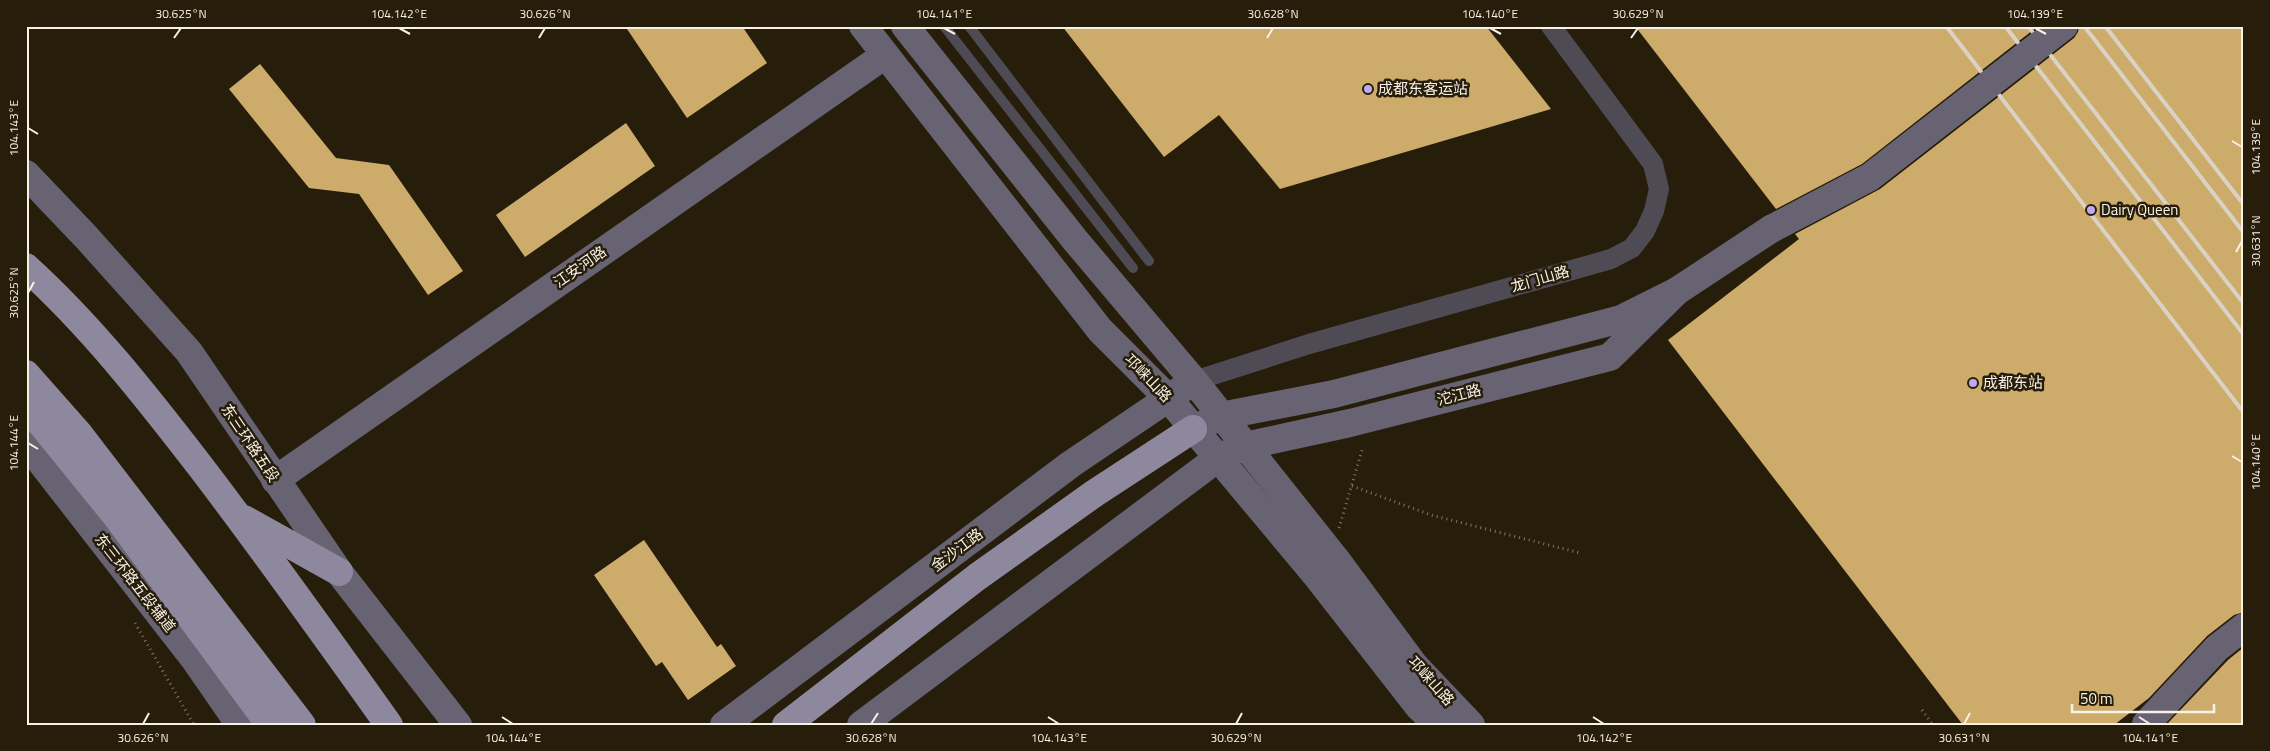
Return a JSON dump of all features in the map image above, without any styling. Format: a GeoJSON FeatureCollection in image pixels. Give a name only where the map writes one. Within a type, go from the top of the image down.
{"type":"FeatureCollection","features":[{"type":"Feature","properties":{"kind":"highway"},"geometry":{"type":"LineString","coordinates":[[26,267],[50,288],[144,392],[238,515],[389,725]]}},
{"type":"Feature","properties":{"kind":"highway"},"geometry":{"type":"LineString","coordinates":[[26,374],[79,434],[302,725]]}},
{"type":"Feature","properties":{"kind":"highway"},"geometry":{"type":"LineString","coordinates":[[26,405],[117,517],[270,725]]}},
{"type":"Feature","properties":{"kind":"highway"},"geometry":{"type":"LineString","coordinates":[[786,725],[977,577],[1095,493],[1193,429]]}},
{"type":"Feature","properties":{"kind":"highway"},"geometry":{"type":"LineString","coordinates":[[238,515],[339,572]]}},
{"type":"Feature","properties":{"kind":"street","name":"邛崃山路"},"geometry":{"type":"LineString","coordinates":[[863,26],[1100,330],[1168,398],[1315,574],[1418,706],[1438,725]]}},
{"type":"Feature","properties":{"kind":"street","name":"邛崃山路"},"geometry":{"type":"LineString","coordinates":[[905,26],[1086,254],[1194,381],[1338,562],[1415,666],[1471,725]]}},
{"type":"Feature","properties":{"kind":"street","name":"龙门山路"},"geometry":{"type":"LineString","coordinates":[[1194,381],[1309,344],[1611,259],[1632,248],[1645,231],[1654,212],[1659,190],[1653,164],[1551,26]]}},
{"type":"Feature","properties":{"kind":"street"},"geometry":{"type":"LineString","coordinates":[[1193,429],[1221,416],[1334,394],[1620,319],[1677,291],[1771,229],[2033,26]]}},
{"type":"Feature","properties":{"kind":"street"},"geometry":{"type":"LineString","coordinates":[[1771,229],[1870,177],[2064,26]]}},
{"type":"Feature","properties":{"kind":"street","name":"江安河路"},"geometry":{"type":"LineString","coordinates":[[275,480],[885,55]]}},
{"type":"Feature","properties":{"kind":"street","name":"东三环路五段"},"geometry":{"type":"LineString","coordinates":[[26,174],[87,238],[189,352],[339,572],[458,725]]}},
{"type":"Feature","properties":{"kind":"street","name":"沱江路"},"geometry":{"type":"LineString","coordinates":[[1218,458],[1245,446],[1350,423],[1610,357],[1677,291]]}},
{"type":"Feature","properties":{"kind":"street","name":"金沙江路"},"geometry":{"type":"LineString","coordinates":[[724,725],[1071,464],[1194,381]]}},
{"type":"Feature","properties":{"kind":"street","name":"东三环路五段辅道"},"geometry":{"type":"LineString","coordinates":[[26,443],[195,660],[240,725]]}},
{"type":"Feature","properties":{"kind":"street"},"geometry":{"type":"LineString","coordinates":[[861,725],[1218,458]]}},
{"type":"Feature","properties":{"kind":"street"},"geometry":{"type":"LineString","coordinates":[[2146,725],[2217,648],[2244,627]]}},
{"type":"Feature","properties":{"kind":"street"},"geometry":{"type":"LineString","coordinates":[[2146,725],[2244,649]]}},
{"type":"Feature","properties":{"kind":"lane"},"geometry":{"type":"LineString","coordinates":[[944,26],[1134,268]]}},
{"type":"Feature","properties":{"kind":"lane"},"geometry":{"type":"LineString","coordinates":[[969,26],[1149,261]]}},
{"type":"Feature","properties":{"kind":"path"},"geometry":{"type":"LineString","coordinates":[[1338,531],[1363,447]]}},
{"type":"Feature","properties":{"kind":"path"},"geometry":{"type":"LineString","coordinates":[[1352,486],[1431,515],[1580,553]]}},
{"type":"Feature","properties":{"kind":"path"},"geometry":{"type":"LineString","coordinates":[[1922,710],[1933,725]]}},
{"type":"Feature","properties":{"kind":"building"},"geometry":{"type":"Polygon","coordinates":[[[625,26],[742,26],[767,63],[687,118],[625,26]]]}},
{"type":"Feature","properties":{"kind":"building","name":"成都东客运站"},"geometry":{"type":"Polygon","coordinates":[[[1062,26],[1486,26],[1551,109],[1280,189],[1219,115],[1164,157],[1062,26]]]}},
{"type":"Feature","properties":{"kind":"building"},"geometry":{"type":"Polygon","coordinates":[[[1635,26],[2038,26],[1862,164],[1776,209],[1635,26]]]}},
{"type":"Feature","properties":{"kind":"building","name":"成都东站"},"geometry":{"type":"Polygon","coordinates":[[[2079,26],[2244,26],[2244,612],[2234,615],[2207,636],[2149,698],[2114,725],[1963,725],[1668,340],[1799,239],[1795,234],[1880,189],[2074,38],[2079,26]]]}},
{"type":"Feature","properties":{"kind":"building"},"geometry":{"type":"Polygon","coordinates":[[[260,64],[336,158],[389,165],[463,271],[428,295],[359,194],[309,188],[229,89],[260,64]]]}},
{"type":"Feature","properties":{"kind":"building"},"geometry":{"type":"Polygon","coordinates":[[[626,123],[655,166],[525,257],[496,215],[626,123]]]}},
{"type":"Feature","properties":{"kind":"building"},"geometry":{"type":"Polygon","coordinates":[[[644,540],[717,647],[721,644],[736,666],[688,700],[662,662],[656,666],[594,575],[644,540]]]}},
{"type":"Feature","properties":{"kind":"building"},"geometry":{"type":"Polygon","coordinates":[[[2244,647],[2244,725],[2169,725],[2168,723],[2228,660],[2244,647]]]}},
{"type":"Feature","properties":{"kind":"railway"},"geometry":{"type":"LineString","coordinates":[[1946,26],[2244,413]]}},
{"type":"Feature","properties":{"kind":"railway"},"geometry":{"type":"LineString","coordinates":[[2005,26],[2244,335]]}},
{"type":"Feature","properties":{"kind":"railway"},"geometry":{"type":"LineString","coordinates":[[2028,26],[2244,304]]}},
{"type":"Feature","properties":{"kind":"railway"},"geometry":{"type":"LineString","coordinates":[[2084,26],[2244,233]]}},
{"type":"Feature","properties":{"kind":"railway"},"geometry":{"type":"LineString","coordinates":[[2105,26],[2244,205]]}},
{"type":"Feature","properties":{"kind":"place","name":"成都东客运站"},"geometry":{"type":"Point","coordinates":[1368,89]}},
{"type":"Feature","properties":{"kind":"place","name":"Dairy Queen"},"geometry":{"type":"Point","coordinates":[2091,210]}},
{"type":"Feature","properties":{"kind":"place","name":"成都东站"},"geometry":{"type":"Point","coordinates":[1973,383]}}]}
